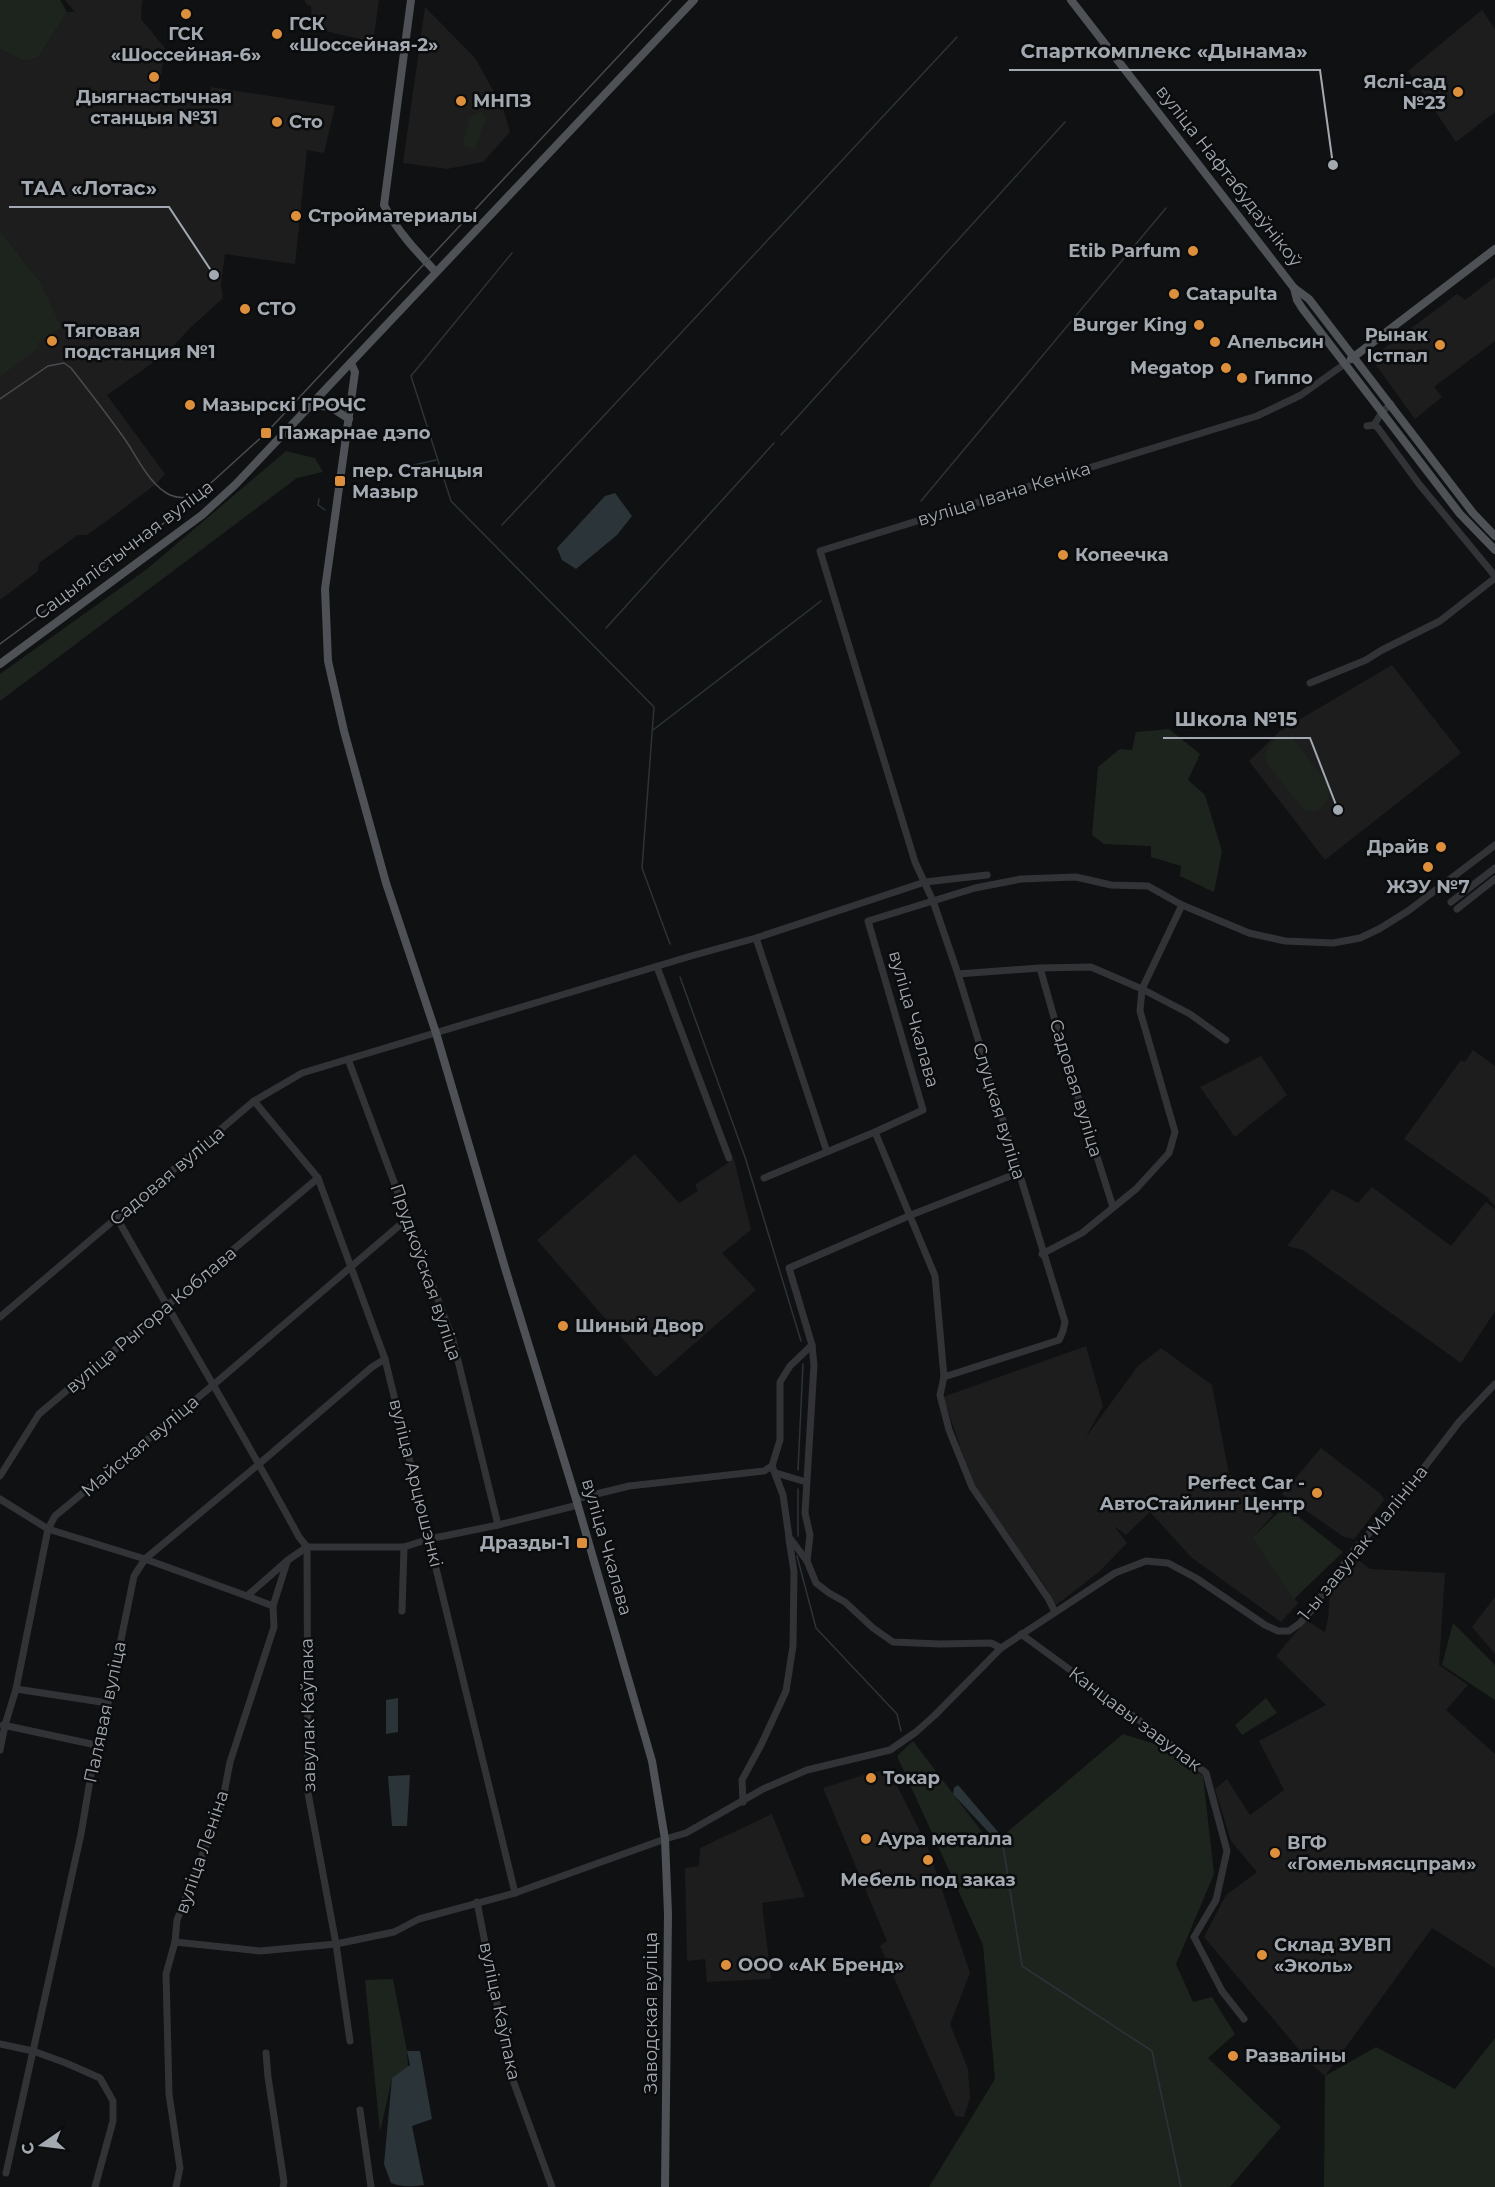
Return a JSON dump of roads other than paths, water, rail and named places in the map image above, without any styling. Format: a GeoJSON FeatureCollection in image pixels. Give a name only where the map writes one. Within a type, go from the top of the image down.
{"type":"FeatureCollection","features":[{"type":"Feature","properties":{"kind":"main road"},"geometry":{"type":"LineString","coordinates":[[411,0],[384,205],[392,222],[436,272]]}},
{"type":"Feature","properties":{"kind":"main road","name":"Сацыялістычная вуліца"},"geometry":{"type":"LineString","coordinates":[[0,664],[202,515],[235,485],[694,0]]}},
{"type":"Feature","properties":{"kind":"main road","name":"вуліца Нафтабудаўнікоў"},"geometry":{"type":"LineString","coordinates":[[1071,0],[1294,288],[1309,299],[1473,513],[1495,536]]}},
{"type":"Feature","properties":{"kind":"main road"},"geometry":{"type":"LineString","coordinates":[[1346,363],[1495,249]]}},
{"type":"Feature","properties":{"kind":"main road","name":"вуліца Нафтабудаўнікоў"},"geometry":{"type":"LineString","coordinates":[[1294,288],[1302,308],[1460,514],[1495,550]]}},
{"type":"Feature","properties":{"kind":"main road","name":"вуліца Чкалава"},"geometry":{"type":"LineString","coordinates":[[351,363],[355,372],[325,589],[328,661],[344,731],[386,884],[436,1033],[652,1761],[665,1839]]}},
{"type":"Feature","properties":{"kind":"main road"},"geometry":{"type":"LineString","coordinates":[[314,404],[332,408],[349,419]]}},
{"type":"Feature","properties":{"kind":"main road","name":"Заводская вуліца"},"geometry":{"type":"LineString","coordinates":[[665,1839],[669,1983],[665,2187]]}},
{"type":"Feature","properties":{"kind":"street","name":"вуліца Івана Кеніка"},"geometry":{"type":"LineString","coordinates":[[872,719],[820,551],[1257,416],[1300,395],[1346,363]]}},
{"type":"Feature","properties":{"kind":"street"},"geometry":{"type":"LineString","coordinates":[[1310,683],[1366,660],[1440,621],[1495,577],[1370,426],[1391,404]]}},
{"type":"Feature","properties":{"kind":"street","name":"Слуцкая вуліца"},"geometry":{"type":"LineString","coordinates":[[872,719],[915,862],[933,901],[958,974],[1015,1174],[1065,1322],[1059,1340],[944,1377]]}},
{"type":"Feature","properties":{"kind":"street"},"geometry":{"type":"LineString","coordinates":[[933,901],[975,888],[1021,879],[1076,877],[1111,885],[1148,886],[1212,919],[1249,933],[1308,944],[1333,943],[1360,938],[1408,911],[1495,846]]}},
{"type":"Feature","properties":{"kind":"street"},"geometry":{"type":"LineString","coordinates":[[1451,902],[1495,868]]}},
{"type":"Feature","properties":{"kind":"street","name":"Садовая вуліца"},"geometry":{"type":"LineString","coordinates":[[0,1317],[254,1101],[302,1073],[756,938],[925,882],[987,875]]}},
{"type":"Feature","properties":{"kind":"street"},"geometry":{"type":"LineString","coordinates":[[1457,909],[1495,879]]}},
{"type":"Feature","properties":{"kind":"street","name":"вуліца Чкалава"},"geometry":{"type":"LineString","coordinates":[[875,1132],[923,1110],[868,921],[933,901]]}},
{"type":"Feature","properties":{"kind":"street"},"geometry":{"type":"LineString","coordinates":[[1042,1254],[1082,1233],[1136,1189],[1169,1153],[1174,1132],[1140,1011],[1142,989],[1182,905]]}},
{"type":"Feature","properties":{"kind":"street"},"geometry":{"type":"LineString","coordinates":[[756,938],[827,1152]]}},
{"type":"Feature","properties":{"kind":"street"},"geometry":{"type":"LineString","coordinates":[[657,967],[729,1158]]}},
{"type":"Feature","properties":{"kind":"street"},"geometry":{"type":"LineString","coordinates":[[958,974],[1091,967],[1142,989],[1190,1014],[1226,1040]]}},
{"type":"Feature","properties":{"kind":"street","name":"Садовая вуліца"},"geometry":{"type":"LineString","coordinates":[[1040,968],[1113,1207]]}},
{"type":"Feature","properties":{"kind":"street","name":"Прудкоўская вуліца"},"geometry":{"type":"LineString","coordinates":[[348,1059],[453,1340],[498,1525]]}},
{"type":"Feature","properties":{"kind":"street","name":"вуліца Арцюшэнкі"},"geometry":{"type":"LineString","coordinates":[[254,1101],[318,1179],[385,1359],[515,1893]]}},
{"type":"Feature","properties":{"kind":"street"},"geometry":{"type":"LineString","coordinates":[[764,1178],[875,1132],[935,1276],[944,1377],[940,1395],[949,1430],[972,1487],[1048,1598],[1055,1612]]}},
{"type":"Feature","properties":{"kind":"street"},"geometry":{"type":"LineString","coordinates":[[807,1561],[810,1535],[805,1513],[806,1482],[814,1365],[812,1345],[789,1268],[910,1215],[1015,1174]]}},
{"type":"Feature","properties":{"kind":"street","name":"вуліца Рыгора Коблава"},"geometry":{"type":"LineString","coordinates":[[0,1476],[39,1414],[318,1179]]}},
{"type":"Feature","properties":{"kind":"street"},"geometry":{"type":"LineString","coordinates":[[117,1218],[259,1464],[298,1537],[307,1547]]}},
{"type":"Feature","properties":{"kind":"street","name":"Майская вуліца"},"geometry":{"type":"LineString","coordinates":[[0,1750],[2,1725],[16,1689],[48,1528],[55,1516],[212,1386],[408,1218]]}},
{"type":"Feature","properties":{"kind":"street"},"geometry":{"type":"LineString","coordinates":[[743,1802],[742,1780],[786,1690],[793,1646],[794,1572],[783,1495],[774,1469],[780,1440],[780,1382],[790,1366],[812,1345]]}},
{"type":"Feature","properties":{"kind":"street","name":"Палявая вуліца"},"geometry":{"type":"LineString","coordinates":[[6,2173],[81,1834],[96,1745],[108,1703],[134,1576],[145,1559],[372,1367],[385,1359]]}},
{"type":"Feature","properties":{"kind":"street"},"geometry":{"type":"LineString","coordinates":[[1494,1385],[1495,1394]]}},
{"type":"Feature","properties":{"kind":"street","name":"1-ы завулак Малініна"},"geometry":{"type":"LineString","coordinates":[[1021,1634],[1115,1573],[1146,1561],[1168,1563],[1196,1578],[1265,1625],[1278,1630],[1288,1630],[1300,1623],[1310,1612],[1353,1551],[1397,1503],[1459,1422],[1494,1385]]}},
{"type":"Feature","properties":{"kind":"street"},"geometry":{"type":"LineString","coordinates":[[247,1596],[288,1560],[307,1547],[404,1547],[429,1539],[498,1525],[629,1486],[774,1469],[806,1482]]}},
{"type":"Feature","properties":{"kind":"street"},"geometry":{"type":"LineString","coordinates":[[0,1499],[48,1528],[145,1559],[273,1606]]}},
{"type":"Feature","properties":{"kind":"street"},"geometry":{"type":"LineString","coordinates":[[789,1537],[807,1561],[816,1583],[845,1602],[873,1628],[893,1642],[991,1643],[1001,1648]]}},
{"type":"Feature","properties":{"kind":"street","name":"завулак Каўпака"},"geometry":{"type":"LineString","coordinates":[[307,1547],[308,1793],[351,2041]]}},
{"type":"Feature","properties":{"kind":"street"},"geometry":{"type":"LineString","coordinates":[[402,1611],[404,1547]]}},
{"type":"Feature","properties":{"kind":"street","name":"вуліца Леніна"},"geometry":{"type":"LineString","coordinates":[[176,2187],[180,2168],[169,2094],[166,1974],[175,1942],[177,1920],[222,1804],[230,1762],[274,1627],[273,1606],[288,1560]]}},
{"type":"Feature","properties":{"kind":"street"},"geometry":{"type":"LineString","coordinates":[[175,1942],[260,1951],[336,1944],[394,1932],[419,1919],[515,1893],[686,1833],[763,1789],[807,1770],[890,1750],[916,1732],[1001,1648],[1021,1634]]}},
{"type":"Feature","properties":{"kind":"street","name":"Канцавы завулак"},"geometry":{"type":"LineString","coordinates":[[1021,1634],[1147,1725],[1206,1773],[1227,1851],[1216,1900],[1194,1937],[1222,1991],[1244,2019]]}},
{"type":"Feature","properties":{"kind":"street"},"geometry":{"type":"LineString","coordinates":[[16,1689],[108,1703]]}},
{"type":"Feature","properties":{"kind":"street"},"geometry":{"type":"LineString","coordinates":[[2,1725],[96,1745]]}},
{"type":"Feature","properties":{"kind":"street","name":"вуліца Каўпака"},"geometry":{"type":"LineString","coordinates":[[477,1902],[511,2075],[552,2187]]}},
{"type":"Feature","properties":{"kind":"street"},"geometry":{"type":"LineString","coordinates":[[0,2044],[33,2051],[100,2078],[113,2101],[113,2121],[95,2187]]}},
{"type":"Feature","properties":{"kind":"street"},"geometry":{"type":"LineString","coordinates":[[266,2053],[283,2187]]}},
{"type":"Feature","properties":{"kind":"street"},"geometry":{"type":"LineString","coordinates":[[360,2110],[371,2187]]}},
{"type":"Feature","properties":{"kind":"waterway"},"geometry":{"type":"LineString","coordinates":[[502,525],[957,37]]}},
{"type":"Feature","properties":{"kind":"waterway"},"geometry":{"type":"LineString","coordinates":[[781,435],[1065,122]]}},
{"type":"Feature","properties":{"kind":"waterway"},"geometry":{"type":"LineString","coordinates":[[921,501],[1166,208]]}},
{"type":"Feature","properties":{"kind":"waterway"},"geometry":{"type":"LineString","coordinates":[[512,253],[411,376],[451,501],[654,707],[642,868],[670,944]]}},
{"type":"Feature","properties":{"kind":"waterway"},"geometry":{"type":"LineString","coordinates":[[606,628],[774,443]]}},
{"type":"Feature","properties":{"kind":"waterway"},"geometry":{"type":"LineString","coordinates":[[405,467],[436,460]]}},
{"type":"Feature","properties":{"kind":"waterway"},"geometry":{"type":"LineString","coordinates":[[319,499],[318,505],[325,510]]}},
{"type":"Feature","properties":{"kind":"waterway"},"geometry":{"type":"LineString","coordinates":[[653,730],[821,601]]}},
{"type":"Feature","properties":{"kind":"waterway"},"geometry":{"type":"LineString","coordinates":[[680,977],[745,1157],[801,1341]]}},
{"type":"Feature","properties":{"kind":"waterway"},"geometry":{"type":"LineString","coordinates":[[798,1470],[803,1364]]}},
{"type":"Feature","properties":{"kind":"waterway"},"geometry":{"type":"LineString","coordinates":[[798,1489],[798,1536]]}},
{"type":"Feature","properties":{"kind":"waterway"},"geometry":{"type":"LineString","coordinates":[[797,1556],[816,1628],[897,1714],[901,1731]]}},
{"type":"Feature","properties":{"kind":"waterway"},"geometry":{"type":"LineString","coordinates":[[1003,1845],[1022,1966],[1152,2051],[1181,2187]]}},
{"type":"Feature","properties":{"kind":"tram line"},"geometry":{"type":"LineString","coordinates":[[0,399],[48,366],[64,363],[71,368],[105,411],[144,470],[156,484],[170,495],[182,498],[201,492],[266,433],[671,0]]}},
{"type":"Feature","properties":{"kind":"tram line"},"geometry":{"type":"LineString","coordinates":[[0,644],[198,498]]}},
{"type":"Feature","properties":{"kind":"place","name":"ГСК «Шоссейная-6»"},"geometry":{"type":"Point","coordinates":[186,14]}},
{"type":"Feature","properties":{"kind":"place","name":"ГСК «Шоссейная-2»"},"geometry":{"type":"Point","coordinates":[277,34]}},
{"type":"Feature","properties":{"kind":"place","name":"Дыягнастычная станцыя №31"},"geometry":{"type":"Point","coordinates":[154,77]}},
{"type":"Feature","properties":{"kind":"place","name":"Яслі-сад №23"},"geometry":{"type":"Point","coordinates":[1458,92]}},
{"type":"Feature","properties":{"kind":"place","name":"МНПЗ"},"geometry":{"type":"Point","coordinates":[461,101]}},
{"type":"Feature","properties":{"kind":"place","name":"Сто"},"geometry":{"type":"Point","coordinates":[277,122]}},
{"type":"Feature","properties":{"kind":"place","name":"Спарткомплекс «Дынама»"},"geometry":{"type":"Point","coordinates":[1333,165]}},
{"type":"Feature","properties":{"kind":"place","name":"Стройматериалы"},"geometry":{"type":"Point","coordinates":[296,216]}},
{"type":"Feature","properties":{"kind":"place","name":"Etib Parfum"},"geometry":{"type":"Point","coordinates":[1193,251]}},
{"type":"Feature","properties":{"kind":"place","name":"ТАА «Лотас»"},"geometry":{"type":"Point","coordinates":[214,275]}},
{"type":"Feature","properties":{"kind":"place","name":"Catapulta"},"geometry":{"type":"Point","coordinates":[1174,294]}},
{"type":"Feature","properties":{"kind":"place","name":"СТО"},"geometry":{"type":"Point","coordinates":[245,309]}},
{"type":"Feature","properties":{"kind":"place","name":"Burger King"},"geometry":{"type":"Point","coordinates":[1199,325]}},
{"type":"Feature","properties":{"kind":"place","name":"Тяговая подстанция №1"},"geometry":{"type":"Point","coordinates":[52,341]}},
{"type":"Feature","properties":{"kind":"place","name":"Апельсин"},"geometry":{"type":"Point","coordinates":[1215,342]}},
{"type":"Feature","properties":{"kind":"place","name":"Рынак Істпал"},"geometry":{"type":"Point","coordinates":[1440,345]}},
{"type":"Feature","properties":{"kind":"place","name":"Megatop"},"geometry":{"type":"Point","coordinates":[1226,368]}},
{"type":"Feature","properties":{"kind":"place","name":"Гиппо"},"geometry":{"type":"Point","coordinates":[1242,378]}},
{"type":"Feature","properties":{"kind":"place","name":"Мазырскі ГРОЧС"},"geometry":{"type":"Point","coordinates":[190,405]}},
{"type":"Feature","properties":{"kind":"place","name":"Пажарнае дэпо"},"geometry":{"type":"Point","coordinates":[266,433]}},
{"type":"Feature","properties":{"kind":"place","name":"пер. Станцыя Мазыр"},"geometry":{"type":"Point","coordinates":[340,481]}},
{"type":"Feature","properties":{"kind":"place","name":"Копеечка"},"geometry":{"type":"Point","coordinates":[1063,555]}},
{"type":"Feature","properties":{"kind":"place","name":"Школа №15"},"geometry":{"type":"Point","coordinates":[1338,810]}},
{"type":"Feature","properties":{"kind":"place","name":"Драйв"},"geometry":{"type":"Point","coordinates":[1441,847]}},
{"type":"Feature","properties":{"kind":"place","name":"ЖЭУ №7"},"geometry":{"type":"Point","coordinates":[1428,867]}},
{"type":"Feature","properties":{"kind":"place","name":"Шиный Двор"},"geometry":{"type":"Point","coordinates":[563,1326]}},
{"type":"Feature","properties":{"kind":"place","name":"Perfect Car - АвтоСтайлинг Центр"},"geometry":{"type":"Point","coordinates":[1317,1493]}},
{"type":"Feature","properties":{"kind":"place","name":"Дразды-1"},"geometry":{"type":"Point","coordinates":[582,1543]}},
{"type":"Feature","properties":{"kind":"place","name":"Токар"},"geometry":{"type":"Point","coordinates":[871,1778]}},
{"type":"Feature","properties":{"kind":"place","name":"Аура металла"},"geometry":{"type":"Point","coordinates":[866,1839]}},
{"type":"Feature","properties":{"kind":"place","name":"ВГФ «Гомельмясцпрам»"},"geometry":{"type":"Point","coordinates":[1275,1853]}},
{"type":"Feature","properties":{"kind":"place","name":"Мебель под заказ"},"geometry":{"type":"Point","coordinates":[928,1860]}},
{"type":"Feature","properties":{"kind":"place","name":"Склад ЗУВП «Эколь»"},"geometry":{"type":"Point","coordinates":[1262,1955]}},
{"type":"Feature","properties":{"kind":"place","name":"ООО «АК Бренд»"},"geometry":{"type":"Point","coordinates":[726,1965]}},
{"type":"Feature","properties":{"kind":"place","name":"Разваліны"},"geometry":{"type":"Point","coordinates":[1233,2056]}}]}
